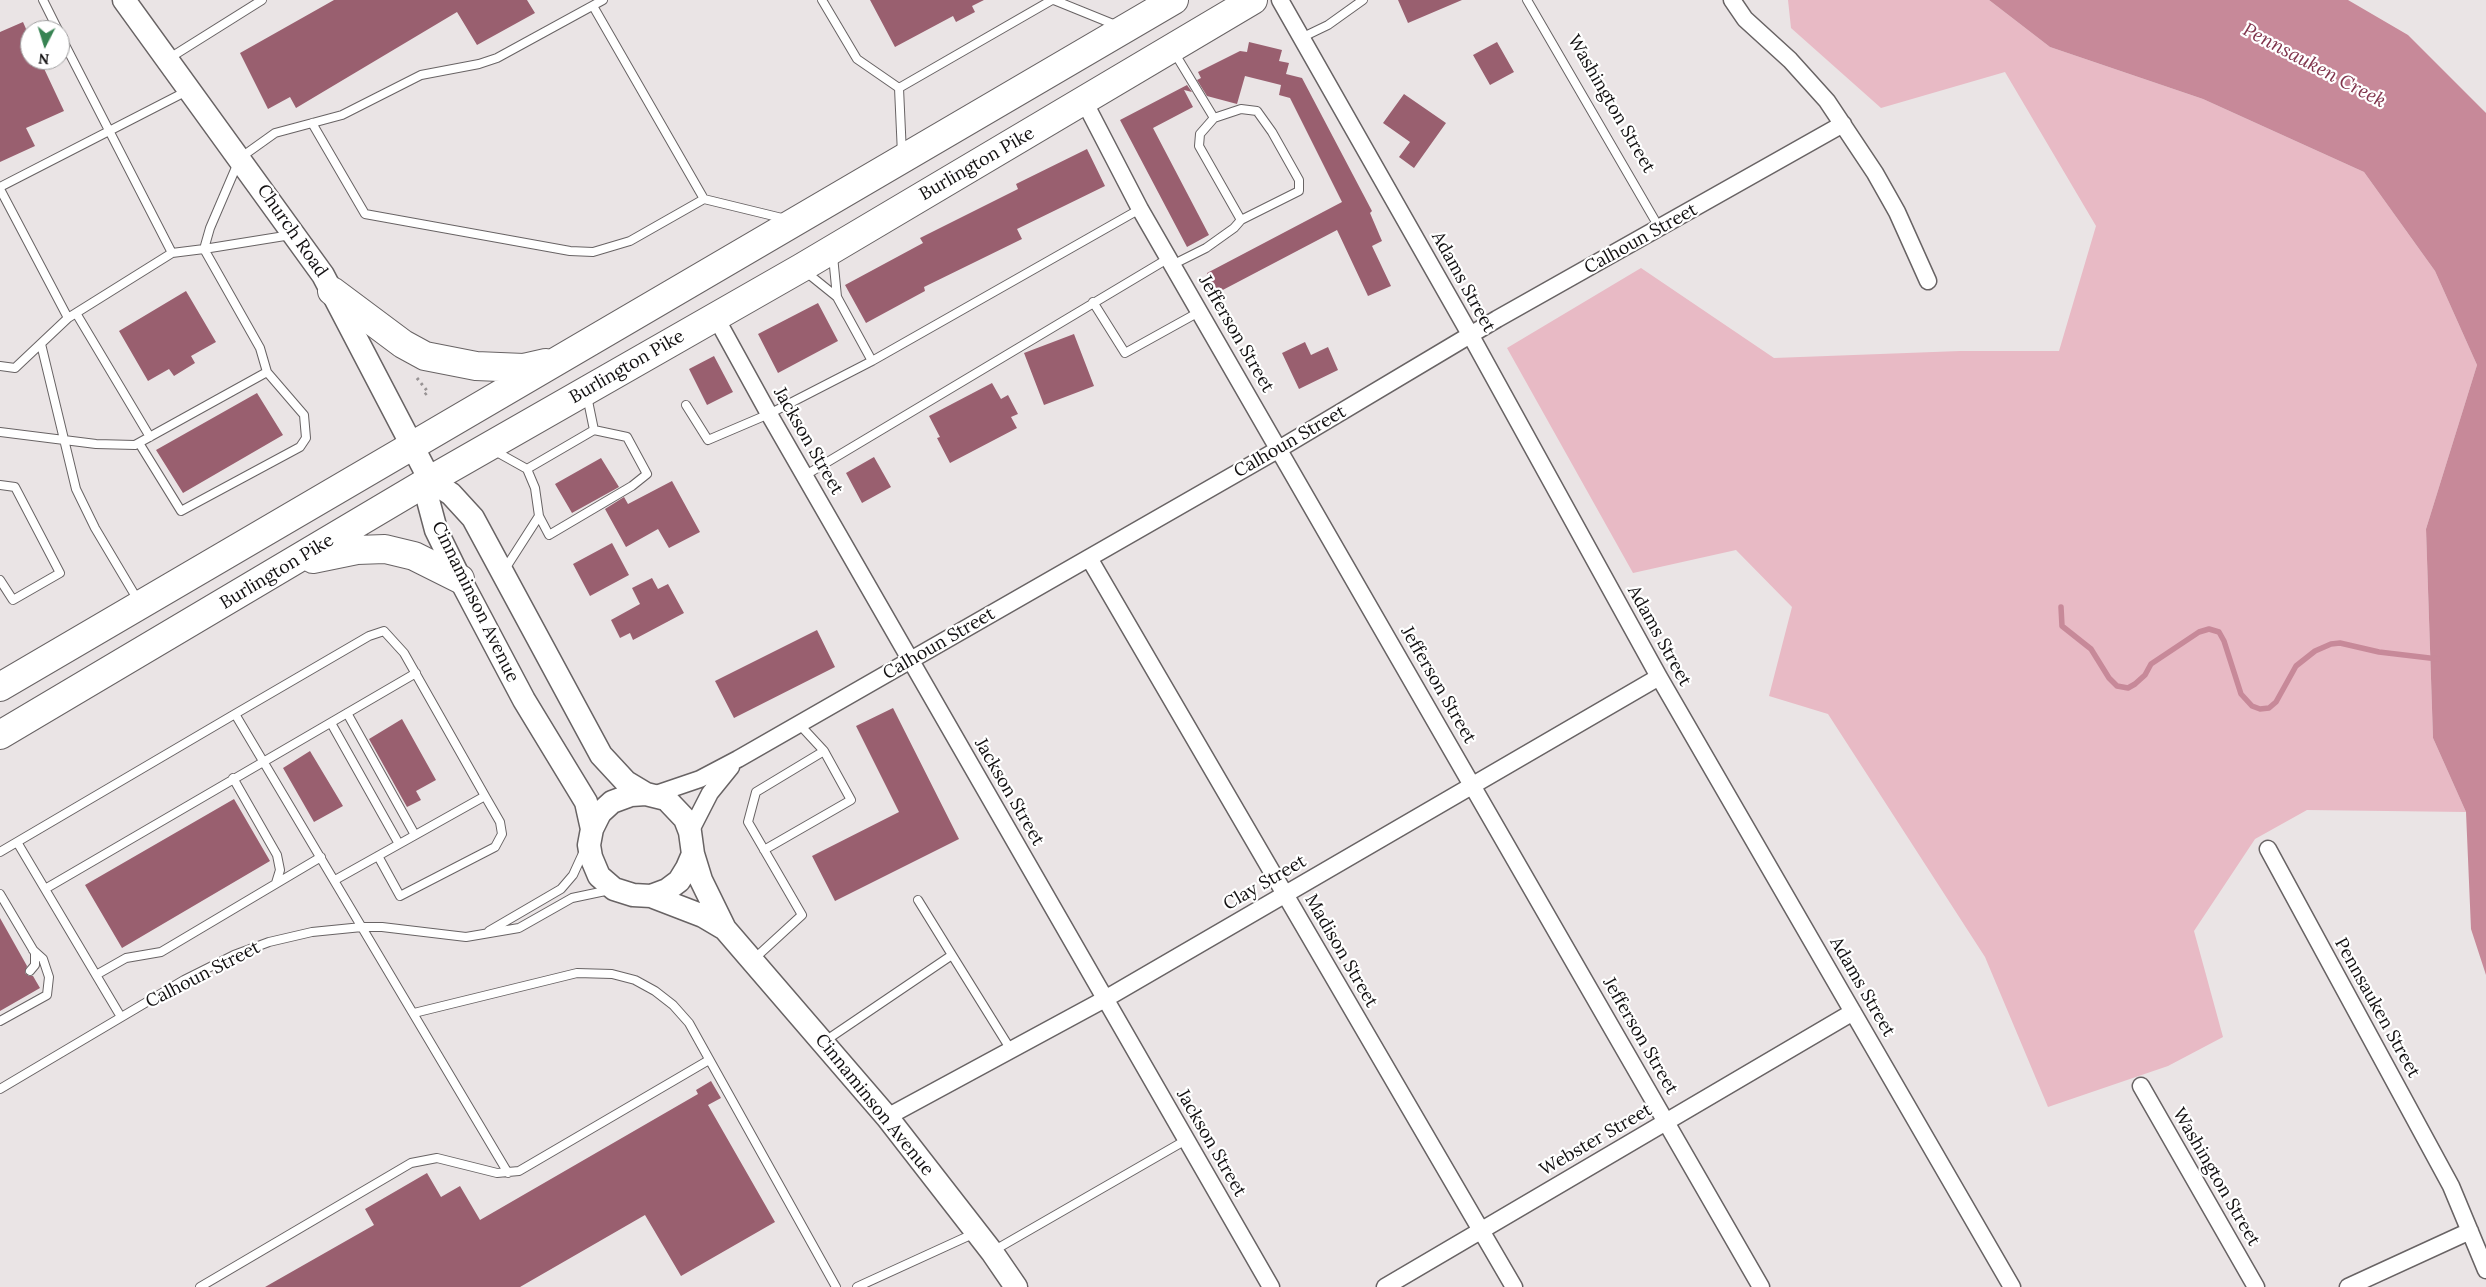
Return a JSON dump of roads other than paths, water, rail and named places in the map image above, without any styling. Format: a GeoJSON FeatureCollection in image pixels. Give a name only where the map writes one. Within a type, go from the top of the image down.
{"type":"FeatureCollection","features":[{"type":"Feature","properties":{"kind":"highway","name":"Burlington Pike"},"geometry":{"type":"LineString","coordinates":[[0,735],[292,564],[430,480],[489,448],[586,390],[800,268],[1253,0]]}},
{"type":"Feature","properties":{"kind":"highway"},"geometry":{"type":"LineString","coordinates":[[0,687],[1124,29],[1164,2]]}},
{"type":"Feature","properties":{"kind":"highway"},"geometry":{"type":"LineString","coordinates":[[332,291],[403,344],[425,356],[476,366],[524,368],[560,360]]}},
{"type":"Feature","properties":{"kind":"highway"},"geometry":{"type":"LineString","coordinates":[[292,564],[357,550],[386,549],[414,556],[460,579]]}},
{"type":"Feature","properties":{"kind":"main road","name":"Church Road"},"geometry":{"type":"LineString","coordinates":[[132,7],[166,60],[240,158],[332,291],[430,480]]}},
{"type":"Feature","properties":{"kind":"main road","name":"Cinnaminson Avenue"},"geometry":{"type":"LineString","coordinates":[[725,929],[703,916],[651,896],[633,895],[614,890],[604,881],[594,867],[591,857],[591,834],[586,802],[524,700],[436,530],[428,500],[430,480],[449,492],[468,512],[601,755],[626,782],[650,795],[673,804],[685,819],[690,832],[693,854],[710,902],[725,929],[887,1117],[992,1252],[1016,1287]]}},
{"type":"Feature","properties":{"kind":"main road","name":"Calhoun Street"},"geometry":{"type":"LineString","coordinates":[[591,834],[600,814],[612,802],[631,795],[650,795]]}},
{"type":"Feature","properties":{"kind":"main road"},"geometry":{"type":"LineString","coordinates":[[651,896],[667,890],[679,881],[688,868],[693,854]]}},
{"type":"Feature","properties":{"kind":"street","name":"Adams Street"},"geometry":{"type":"LineString","coordinates":[[1280,0],[1471,336],[1659,677],[2012,1287]]}},
{"type":"Feature","properties":{"kind":"street"},"geometry":{"type":"LineString","coordinates":[[1732,0],[1762,37],[1812,84],[1843,124],[1897,212],[1928,281]]}},
{"type":"Feature","properties":{"kind":"street","name":"Jefferson Street"},"geometry":{"type":"LineString","coordinates":[[1084,101],[1170,262],[1761,1287]]}},
{"type":"Feature","properties":{"kind":"street","name":"Calhoun Street"},"geometry":{"type":"LineString","coordinates":[[650,795],[700,779],[738,759],[1278,449],[1497,319],[1660,229],[1843,124]]}},
{"type":"Feature","properties":{"kind":"street","name":"Jackson Street"},"geometry":{"type":"LineString","coordinates":[[715,316],[768,414],[1271,1287]]}},
{"type":"Feature","properties":{"kind":"street","name":"Madison Street"},"geometry":{"type":"LineString","coordinates":[[1089,558],[1514,1287]]}},
{"type":"Feature","properties":{"kind":"street","name":"Clay Street"},"geometry":{"type":"LineString","coordinates":[[887,1117],[1105,999],[1659,677]]}},
{"type":"Feature","properties":{"kind":"street","name":"Calhoun Street"},"geometry":{"type":"LineString","coordinates":[[690,832],[717,782],[738,759]]}},
{"type":"Feature","properties":{"kind":"street","name":"Pennsauken Street"},"geometry":{"type":"LineString","coordinates":[[2268,849],[2451,1186],[2486,1270]]}},
{"type":"Feature","properties":{"kind":"street","name":"Webster Street"},"geometry":{"type":"LineString","coordinates":[[1385,1287],[1853,1012]]}},
{"type":"Feature","properties":{"kind":"street","name":"Washington Street"},"geometry":{"type":"LineString","coordinates":[[2141,1086],[2256,1287]]}},
{"type":"Feature","properties":{"kind":"street"},"geometry":{"type":"LineString","coordinates":[[2348,1287],[2470,1232]]}},
{"type":"Feature","properties":{"kind":"lane"},"geometry":{"type":"LineString","coordinates":[[43,0],[53,20]]}},
{"type":"Feature","properties":{"kind":"lane"},"geometry":{"type":"LineString","coordinates":[[166,60],[262,0]]}},
{"type":"Feature","properties":{"kind":"lane"},"geometry":{"type":"LineString","coordinates":[[139,443],[181,510],[300,447],[306,438],[304,415],[267,372],[260,348],[204,249],[210,228],[240,158],[275,132],[342,115],[421,75],[479,64],[497,58],[603,0]]}},
{"type":"Feature","properties":{"kind":"lane"},"geometry":{"type":"LineString","coordinates":[[822,0],[857,59],[899,88]]}},
{"type":"Feature","properties":{"kind":"lane"},"geometry":{"type":"LineString","coordinates":[[899,88],[1053,0],[1124,29]]}},
{"type":"Feature","properties":{"kind":"lane"},"geometry":{"type":"LineString","coordinates":[[1301,38],[1328,25],[1363,0]]}},
{"type":"Feature","properties":{"kind":"lane","name":"Washington Street"},"geometry":{"type":"LineString","coordinates":[[1527,0],[1660,229]]}},
{"type":"Feature","properties":{"kind":"lane"},"geometry":{"type":"LineString","coordinates":[[593,6],[704,199]]}},
{"type":"Feature","properties":{"kind":"lane"},"geometry":{"type":"LineString","coordinates":[[1172,48],[1214,118]]}},
{"type":"Feature","properties":{"kind":"lane"},"geometry":{"type":"LineString","coordinates":[[70,55],[172,253]]}},
{"type":"Feature","properties":{"kind":"lane"},"geometry":{"type":"LineString","coordinates":[[899,88],[902,159]]}},
{"type":"Feature","properties":{"kind":"lane"},"geometry":{"type":"LineString","coordinates":[[68,318],[0,188],[189,90]]}},
{"type":"Feature","properties":{"kind":"lane"},"geometry":{"type":"LineString","coordinates":[[804,476],[1093,302],[1170,262],[1206,248],[1234,228],[1240,220],[1299,191],[1298,180],[1272,132],[1257,111],[1241,110],[1214,118],[1200,134],[1199,146],[1240,220]]}},
{"type":"Feature","properties":{"kind":"lane"},"geometry":{"type":"LineString","coordinates":[[312,123],[365,214],[570,251],[593,252],[630,241],[704,199],[796,221]]}},
{"type":"Feature","properties":{"kind":"lane"},"geometry":{"type":"LineString","coordinates":[[686,405],[708,440],[768,414],[872,362],[1140,208]]}},
{"type":"Feature","properties":{"kind":"lane"},"geometry":{"type":"LineString","coordinates":[[0,366],[16,368],[76,312],[172,253],[295,235]]}},
{"type":"Feature","properties":{"kind":"lane"},"geometry":{"type":"LineString","coordinates":[[832,249],[837,297],[872,362]]}},
{"type":"Feature","properties":{"kind":"lane"},"geometry":{"type":"LineString","coordinates":[[800,268],[837,297]]}},
{"type":"Feature","properties":{"kind":"lane"},"geometry":{"type":"LineString","coordinates":[[1093,302],[1126,354],[1200,312]]}},
{"type":"Feature","properties":{"kind":"lane"},"geometry":{"type":"LineString","coordinates":[[76,312],[150,437]]}},
{"type":"Feature","properties":{"kind":"lane"},"geometry":{"type":"LineString","coordinates":[[41,344],[76,488],[141,606]]}},
{"type":"Feature","properties":{"kind":"lane"},"geometry":{"type":"LineString","coordinates":[[0,432],[96,444],[135,445],[267,372]]}},
{"type":"Feature","properties":{"kind":"lane"},"geometry":{"type":"LineString","coordinates":[[586,390],[594,430]]}},
{"type":"Feature","properties":{"kind":"lane"},"geometry":{"type":"LineString","coordinates":[[489,448],[527,469],[535,488],[539,516],[549,535],[632,486],[647,474],[626,437],[594,430],[527,469]]}},
{"type":"Feature","properties":{"kind":"lane"},"geometry":{"type":"LineString","coordinates":[[0,486],[15,487],[60,573],[13,600],[0,580]]}},
{"type":"Feature","properties":{"kind":"lane"},"geometry":{"type":"LineString","coordinates":[[503,573],[539,516]]}},
{"type":"Feature","properties":{"kind":"lane"},"geometry":{"type":"LineString","coordinates":[[0,852],[369,636],[384,631],[404,653],[416,673],[500,822],[502,834],[495,847],[400,896],[378,856]]}},
{"type":"Feature","properties":{"kind":"lane"},"geometry":{"type":"LineString","coordinates":[[45,889],[232,778],[416,673]]}},
{"type":"Feature","properties":{"kind":"lane"},"geometry":{"type":"LineString","coordinates":[[347,713],[415,835]]}},
{"type":"Feature","properties":{"kind":"lane"},"geometry":{"type":"LineString","coordinates":[[235,714],[508,1173]]}},
{"type":"Feature","properties":{"kind":"lane"},"geometry":{"type":"LineString","coordinates":[[331,723],[398,844]]}},
{"type":"Feature","properties":{"kind":"lane"},"geometry":{"type":"LineString","coordinates":[[764,850],[851,800],[824,751],[799,724]]}},
{"type":"Feature","properties":{"kind":"lane"},"geometry":{"type":"LineString","coordinates":[[752,961],[802,915],[748,822],[756,792],[824,751]]}},
{"type":"Feature","properties":{"kind":"lane"},"geometry":{"type":"LineString","coordinates":[[232,778],[277,855],[280,870],[274,884]]}},
{"type":"Feature","properties":{"kind":"lane"},"geometry":{"type":"LineString","coordinates":[[335,880],[485,796]]}},
{"type":"Feature","properties":{"kind":"lane","name":"Calhoun Street"},"geometry":{"type":"LineString","coordinates":[[485,933],[567,884],[579,865],[591,834]]}},
{"type":"Feature","properties":{"kind":"lane"},"geometry":{"type":"LineString","coordinates":[[17,842],[121,1017]]}},
{"type":"Feature","properties":{"kind":"lane"},"geometry":{"type":"LineString","coordinates":[[96,975],[126,958],[161,952],[321,857]]}},
{"type":"Feature","properties":{"kind":"lane","name":"Calhoun Street"},"geometry":{"type":"LineString","coordinates":[[0,1090],[184,980],[251,948],[312,932],[362,927],[382,927],[466,937],[519,928],[572,898],[614,890]]}},
{"type":"Feature","properties":{"kind":"lane"},"geometry":{"type":"LineString","coordinates":[[0,894],[33,950],[43,960],[49,977],[47,995],[0,1021]]}},
{"type":"Feature","properties":{"kind":"lane"},"geometry":{"type":"LineString","coordinates":[[918,900],[1012,1051]]}},
{"type":"Feature","properties":{"kind":"lane"},"geometry":{"type":"LineString","coordinates":[[30,971],[36,962],[33,950]]}},
{"type":"Feature","properties":{"kind":"lane"},"geometry":{"type":"LineString","coordinates":[[823,1042],[952,955]]}},
{"type":"Feature","properties":{"kind":"lane"},"geometry":{"type":"LineString","coordinates":[[414,1013],[577,974],[612,974],[634,980],[665,998],[689,1023],[836,1287]]}},
{"type":"Feature","properties":{"kind":"lane"},"geometry":{"type":"LineString","coordinates":[[200,1287],[416,1161],[437,1158],[492,1172],[508,1173],[524,1169],[709,1060]]}},
{"type":"Feature","properties":{"kind":"lane"},"geometry":{"type":"LineString","coordinates":[[992,1252],[1186,1140]]}},
{"type":"Feature","properties":{"kind":"lane"},"geometry":{"type":"LineString","coordinates":[[857,1287],[976,1233]]}},
{"type":"Feature","properties":{"kind":"water","name":"Pennsauken Creek"},"geometry":{"type":"Polygon","coordinates":[[[1989,0],[2348,0],[2408,35],[2486,113],[2486,975],[2471,929],[2466,812],[2433,738],[2426,529],[2477,365],[2435,271],[2364,172],[2203,99],[2050,47],[1989,0]]]}},
{"type":"Feature","properties":{"kind":"waterway"},"geometry":{"type":"LineString","coordinates":[[2061,607],[2062,626],[2091,649],[2109,678],[2117,686],[2128,688],[2145,675],[2151,664],[2199,632],[2209,629],[2219,632],[2224,641],[2241,694],[2252,706],[2260,709],[2269,708],[2276,702],[2296,666],[2315,651],[2331,644],[2340,643],[2379,652],[2438,659]]}}]}
